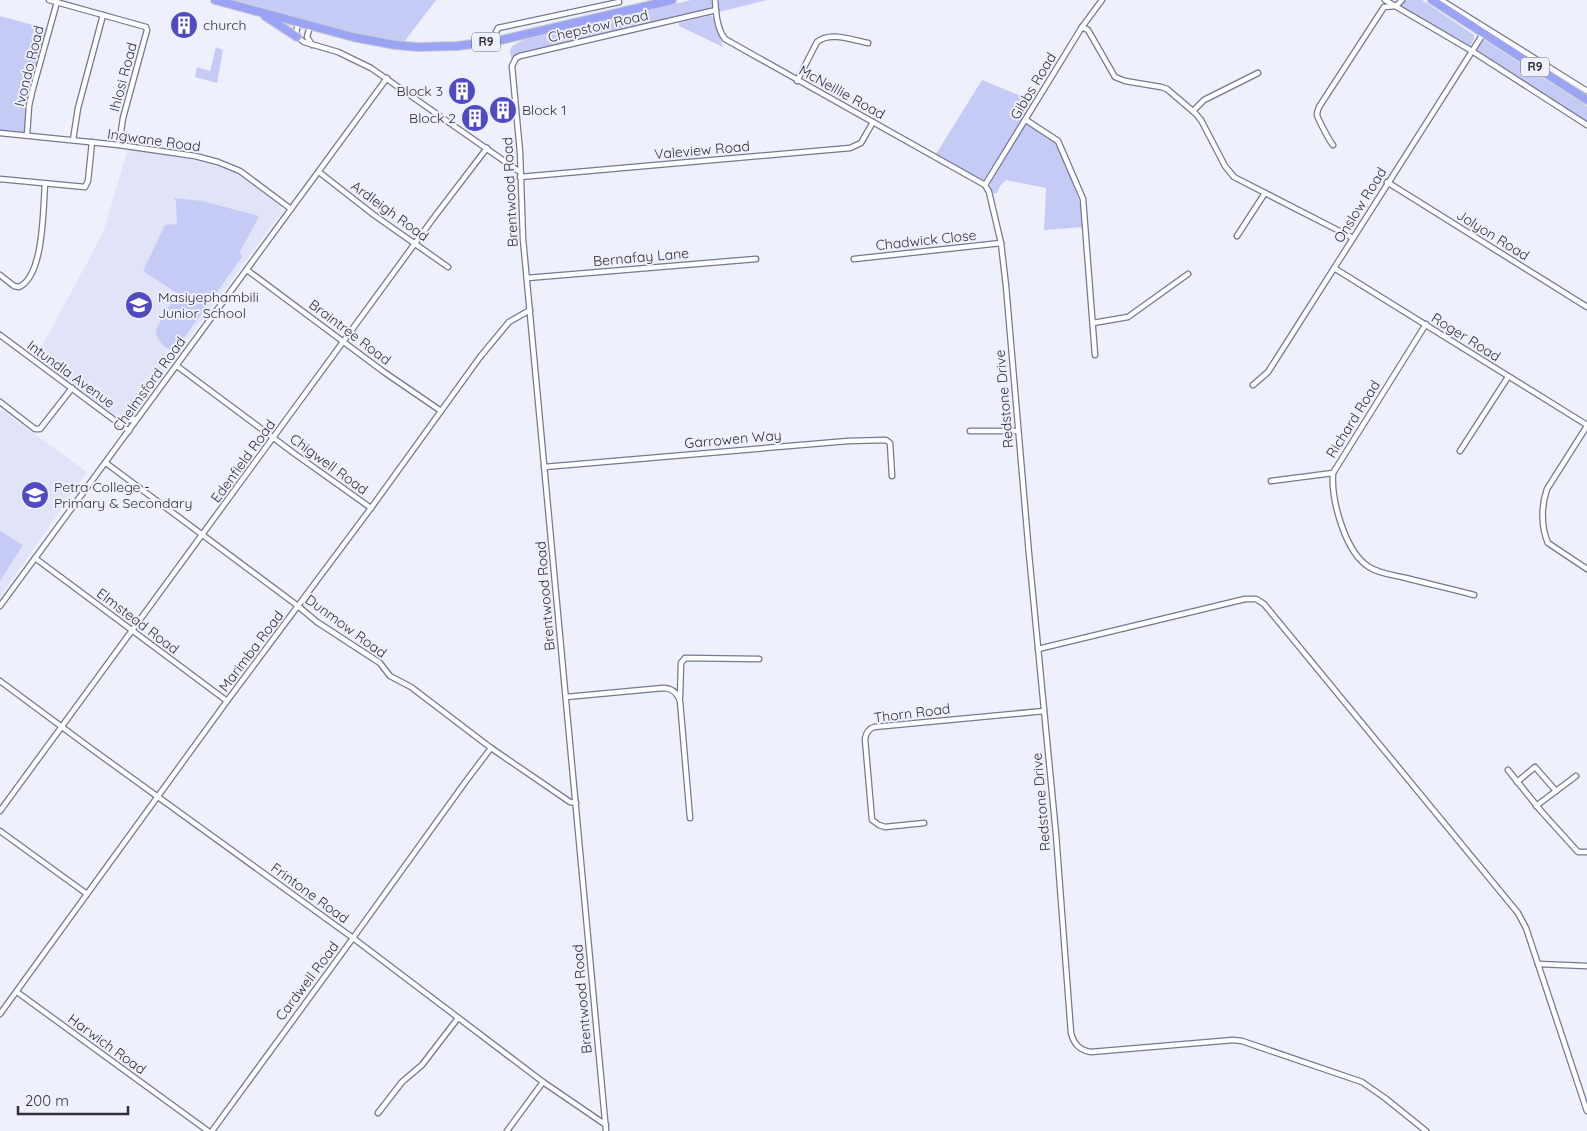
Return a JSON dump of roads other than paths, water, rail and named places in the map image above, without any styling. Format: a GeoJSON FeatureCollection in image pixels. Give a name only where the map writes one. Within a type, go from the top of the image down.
{"type":"FeatureCollection","features":[{"type":"Feature","properties":{"kind":"highway","name":"R9"},"geometry":{"type":"LineString","coordinates":[[215,0],[263,14],[374,41],[418,46],[457,46],[498,41],[672,0]]}},
{"type":"Feature","properties":{"kind":"highway","name":"R9"},"geometry":{"type":"LineString","coordinates":[[1432,0],[1463,16],[1483,34],[1587,100]]}},
{"type":"Feature","properties":{"kind":"highway"},"geometry":{"type":"LineString","coordinates":[[263,14],[297,37]]}},
{"type":"Feature","properties":{"kind":"street","name":"Ihlosi Road"},"geometry":{"type":"LineString","coordinates":[[49,0],[145,26],[147,30],[124,118],[119,145]]}},
{"type":"Feature","properties":{"kind":"street","name":"McNeillie Road"},"geometry":{"type":"LineString","coordinates":[[714,0],[722,35],[725,39],[985,185]]}},
{"type":"Feature","properties":{"kind":"street","name":"Gibbs Road"},"geometry":{"type":"LineString","coordinates":[[985,185],[1082,28],[1102,0]]}},
{"type":"Feature","properties":{"kind":"street"},"geometry":{"type":"LineString","coordinates":[[1385,0],[1472,51],[1587,125]]}},
{"type":"Feature","properties":{"kind":"street"},"geometry":{"type":"LineString","coordinates":[[1396,6],[1402,0]]}},
{"type":"Feature","properties":{"kind":"street"},"geometry":{"type":"LineString","coordinates":[[1441,0],[1463,16]]}},
{"type":"Feature","properties":{"kind":"street","name":"Ivondo Road"},"geometry":{"type":"LineString","coordinates":[[27,135],[32,92],[57,2]]}},
{"type":"Feature","properties":{"kind":"street"},"geometry":{"type":"LineString","coordinates":[[498,41],[496,32],[498,28],[620,2]]}},
{"type":"Feature","properties":{"kind":"street"},"geometry":{"type":"LineString","coordinates":[[1333,145],[1328,140],[1324,126],[1318,119],[1319,107],[1384,7],[1396,6]]}},
{"type":"Feature","properties":{"kind":"street","name":"Chepstow Road"},"geometry":{"type":"LineString","coordinates":[[516,58],[716,10]]}},
{"type":"Feature","properties":{"kind":"street"},"geometry":{"type":"LineString","coordinates":[[72,140],[78,108],[103,15]]}},
{"type":"Feature","properties":{"kind":"street"},"geometry":{"type":"LineString","coordinates":[[298,23],[297,37],[313,46],[346,55],[387,78],[487,148],[520,175]]}},
{"type":"Feature","properties":{"kind":"street"},"geometry":{"type":"LineString","coordinates":[[1474,24],[1587,91]]}},
{"type":"Feature","properties":{"kind":"street"},"geometry":{"type":"LineString","coordinates":[[310,26],[307,36],[313,46]]}},
{"type":"Feature","properties":{"kind":"street"},"geometry":{"type":"LineString","coordinates":[[1082,28],[1088,30],[1115,77],[1125,81],[1161,86],[1194,112],[1201,120],[1229,172],[1234,177],[1352,238]]}},
{"type":"Feature","properties":{"kind":"street","name":"Onslow Road"},"geometry":{"type":"LineString","coordinates":[[1254,385],[1268,372],[1387,182],[1483,34]]}},
{"type":"Feature","properties":{"kind":"street"},"geometry":{"type":"LineString","coordinates":[[797,81],[817,42],[822,38],[830,36],[868,43]]}},
{"type":"Feature","properties":{"kind":"street","name":"Brentwood Road"},"geometry":{"type":"LineString","coordinates":[[516,58],[512,66],[523,239],[606,1131]]}},
{"type":"Feature","properties":{"kind":"street"},"geometry":{"type":"LineString","coordinates":[[1534,66],[1544,64]]}},
{"type":"Feature","properties":{"kind":"street"},"geometry":{"type":"LineString","coordinates":[[1194,112],[1204,100],[1258,73]]}},
{"type":"Feature","properties":{"kind":"street","name":"Chelmsford Road"},"geometry":{"type":"LineString","coordinates":[[0,606],[291,208],[320,172],[387,78]]}},
{"type":"Feature","properties":{"kind":"street"},"geometry":{"type":"LineString","coordinates":[[1026,120],[1058,141],[1083,199],[1095,355]]}},
{"type":"Feature","properties":{"kind":"street","name":"Valeview Road"},"geometry":{"type":"LineString","coordinates":[[520,175],[850,148],[862,143],[873,122]]}},
{"type":"Feature","properties":{"kind":"street","name":"Ingwane Road"},"geometry":{"type":"LineString","coordinates":[[0,133],[183,153],[218,162],[245,174],[291,208]]}},
{"type":"Feature","properties":{"kind":"street"},"geometry":{"type":"LineString","coordinates":[[0,179],[86,186],[92,142]]}},
{"type":"Feature","properties":{"kind":"street","name":"Edenfield Road"},"geometry":{"type":"LineString","coordinates":[[0,811],[415,243],[487,148]]}},
{"type":"Feature","properties":{"kind":"street","name":"Ardleigh Road"},"geometry":{"type":"LineString","coordinates":[[320,172],[374,216],[448,267]]}},
{"type":"Feature","properties":{"kind":"street","name":"Jolyon Road"},"geometry":{"type":"LineString","coordinates":[[1387,182],[1587,307]]}},
{"type":"Feature","properties":{"kind":"street"},"geometry":{"type":"LineString","coordinates":[[0,275],[14,286],[19,287],[23,285],[33,270],[39,254],[45,184]]}},
{"type":"Feature","properties":{"kind":"street","name":"Redstone Drive"},"geometry":{"type":"LineString","coordinates":[[985,185],[991,198],[1006,286],[1056,834],[1071,1033],[1076,1044],[1085,1051],[1092,1052],[1233,1040],[1253,1044],[1362,1082],[1426,1131]]}},
{"type":"Feature","properties":{"kind":"street"},"geometry":{"type":"LineString","coordinates":[[1237,236],[1265,192]]}},
{"type":"Feature","properties":{"kind":"street","name":"Chadwick Close"},"geometry":{"type":"LineString","coordinates":[[854,258],[1000,243]]}},
{"type":"Feature","properties":{"kind":"street","name":"Bernafay Lane"},"geometry":{"type":"LineString","coordinates":[[527,278],[756,258]]}},
{"type":"Feature","properties":{"kind":"street","name":"Roger Road"},"geometry":{"type":"LineString","coordinates":[[1334,268],[1587,426]]}},
{"type":"Feature","properties":{"kind":"street","name":"Braintree Road"},"geometry":{"type":"LineString","coordinates":[[247,270],[384,372],[441,411]]}},
{"type":"Feature","properties":{"kind":"street"},"geometry":{"type":"LineString","coordinates":[[1093,323],[1128,318],[1188,274]]}},
{"type":"Feature","properties":{"kind":"street","name":"Marimba Road"},"geometry":{"type":"LineString","coordinates":[[0,1014],[227,701],[372,508],[503,328],[514,318],[530,310]]}},
{"type":"Feature","properties":{"kind":"street","name":"Richard Road"},"geometry":{"type":"LineString","coordinates":[[1271,481],[1333,473],[1426,324]]}},
{"type":"Feature","properties":{"kind":"street","name":"Intundla Avenue"},"geometry":{"type":"LineString","coordinates":[[0,335],[129,431]]}},
{"type":"Feature","properties":{"kind":"street","name":"Chigwell Road"},"geometry":{"type":"LineString","coordinates":[[177,366],[324,476],[372,508]]}},
{"type":"Feature","properties":{"kind":"street"},"geometry":{"type":"LineString","coordinates":[[1460,451],[1508,377]]}},
{"type":"Feature","properties":{"kind":"street"},"geometry":{"type":"LineString","coordinates":[[0,402],[35,429],[40,429],[72,388]]}},
{"type":"Feature","properties":{"kind":"street"},"geometry":{"type":"LineString","coordinates":[[118,422],[129,422],[137,419]]}},
{"type":"Feature","properties":{"kind":"street"},"geometry":{"type":"LineString","coordinates":[[1587,426],[1550,485],[1544,503],[1543,520],[1548,543],[1587,569]]}},
{"type":"Feature","properties":{"kind":"street"},"geometry":{"type":"LineString","coordinates":[[970,431],[1018,432]]}},
{"type":"Feature","properties":{"kind":"street","name":"Garrowen Way"},"geometry":{"type":"LineString","coordinates":[[544,467],[848,440],[886,440],[890,443],[892,476]]}},
{"type":"Feature","properties":{"kind":"street","name":"Dunmow Road"},"geometry":{"type":"LineString","coordinates":[[106,462],[317,622],[380,663],[390,676],[411,687],[491,748],[570,802],[576,803]]}},
{"type":"Feature","properties":{"kind":"street"},"geometry":{"type":"LineString","coordinates":[[1333,473],[1333,487],[1339,518],[1348,540],[1363,562],[1378,571],[1474,595]]}},
{"type":"Feature","properties":{"kind":"street","name":"Elmstead Road"},"geometry":{"type":"LineString","coordinates":[[35,558],[227,701]]}},
{"type":"Feature","properties":{"kind":"street"},"geometry":{"type":"LineString","coordinates":[[1038,649],[1245,599],[1260,601],[1269,609],[1508,899],[1522,921],[1587,1111]]}},
{"type":"Feature","properties":{"kind":"street"},"geometry":{"type":"LineString","coordinates":[[690,818],[680,701],[681,663],[685,658],[759,659]]}},
{"type":"Feature","properties":{"kind":"street","name":"Frintone Road"},"geometry":{"type":"LineString","coordinates":[[0,681],[353,938],[543,1082],[606,1125]]}},
{"type":"Feature","properties":{"kind":"street"},"geometry":{"type":"LineString","coordinates":[[566,697],[666,688],[673,690],[680,701]]}},
{"type":"Feature","properties":{"kind":"street","name":"Thorn Road"},"geometry":{"type":"LineString","coordinates":[[924,823],[885,827],[874,823],[872,820],[865,739],[870,728],[874,726],[1044,711]]}},
{"type":"Feature","properties":{"kind":"street","name":"Cardwell Road"},"geometry":{"type":"LineString","coordinates":[[212,1131],[491,748]]}},
{"type":"Feature","properties":{"kind":"street"},"geometry":{"type":"LineString","coordinates":[[1517,782],[1536,766],[1556,791]]}},
{"type":"Feature","properties":{"kind":"street"},"geometry":{"type":"LineString","coordinates":[[1508,770],[1536,806],[1578,852],[1587,852]]}},
{"type":"Feature","properties":{"kind":"street"},"geometry":{"type":"LineString","coordinates":[[1536,806],[1576,776]]}},
{"type":"Feature","properties":{"kind":"street"},"geometry":{"type":"LineString","coordinates":[[0,831],[87,894]]}},
{"type":"Feature","properties":{"kind":"street"},"geometry":{"type":"LineString","coordinates":[[1538,964],[1587,966]]}},
{"type":"Feature","properties":{"kind":"street","name":"Harwich Road"},"geometry":{"type":"LineString","coordinates":[[17,992],[208,1131]]}},
{"type":"Feature","properties":{"kind":"street"},"geometry":{"type":"LineString","coordinates":[[378,1113],[402,1082],[422,1065],[458,1018]]}},
{"type":"Feature","properties":{"kind":"street"},"geometry":{"type":"LineString","coordinates":[[507,1131],[543,1082]]}},
{"type":"Feature","properties":{"kind":"place","name":"church"},"geometry":{"type":"Point","coordinates":[184,25]}},
{"type":"Feature","properties":{"kind":"place","name":"Block 3"},"geometry":{"type":"Point","coordinates":[462,91]}},
{"type":"Feature","properties":{"kind":"place","name":"Block 1"},"geometry":{"type":"Point","coordinates":[503,110]}},
{"type":"Feature","properties":{"kind":"place","name":"Block 2"},"geometry":{"type":"Point","coordinates":[475,118]}},
{"type":"Feature","properties":{"kind":"place","name":"Masiyephambili Junior School"},"geometry":{"type":"Point","coordinates":[139,305]}},
{"type":"Feature","properties":{"kind":"place","name":"Petra College - Primary & Secondary"},"geometry":{"type":"Point","coordinates":[35,495]}}]}
